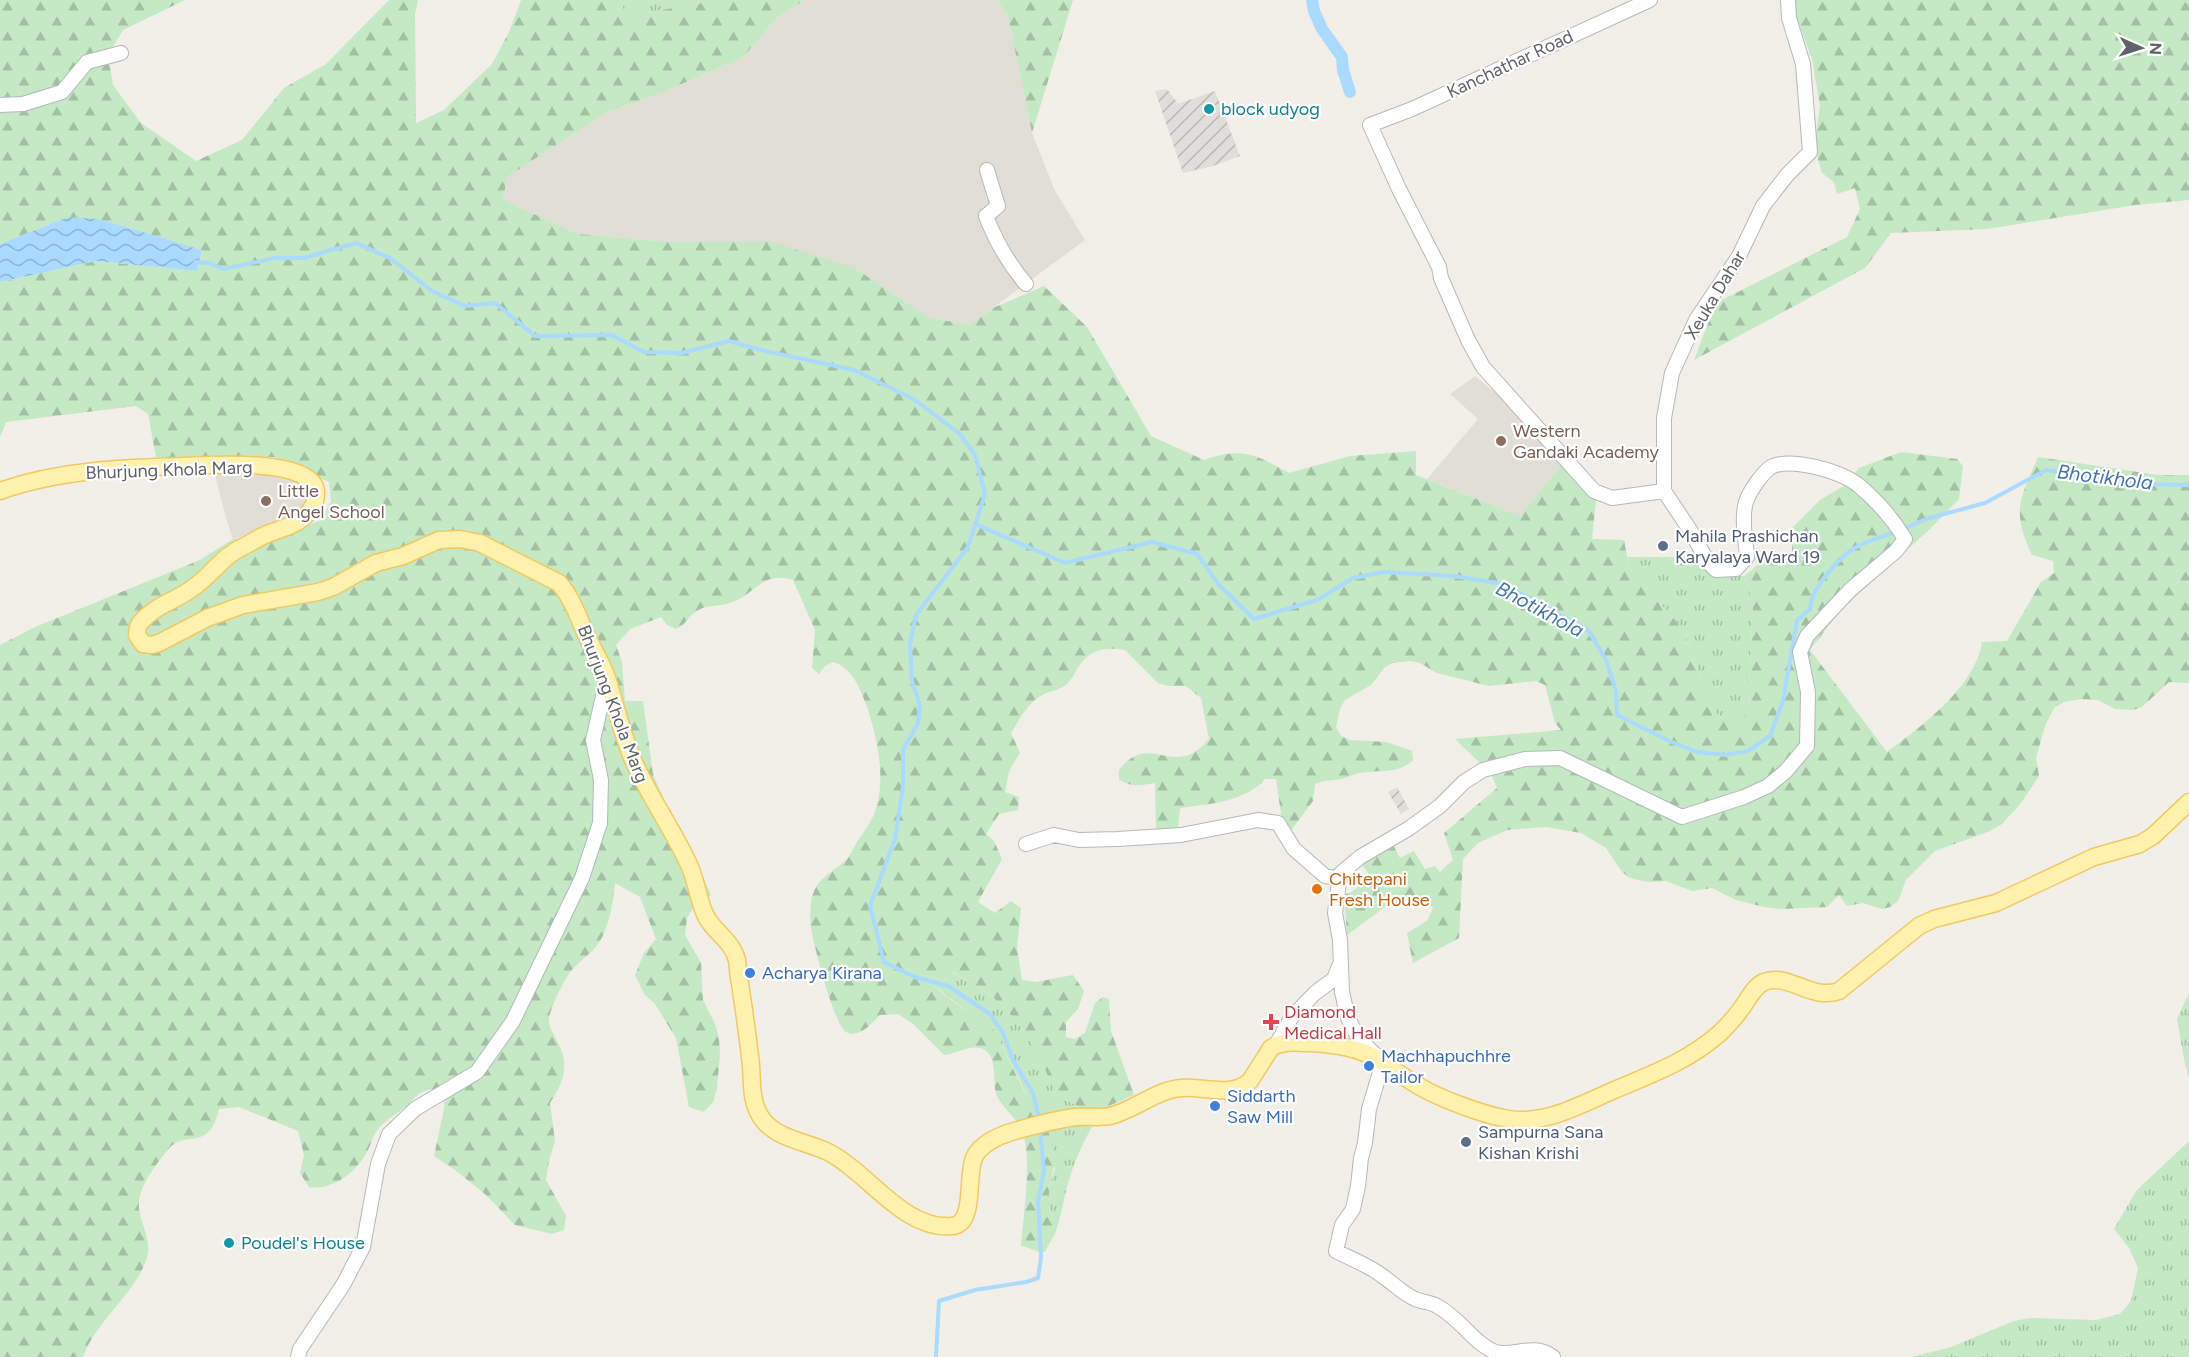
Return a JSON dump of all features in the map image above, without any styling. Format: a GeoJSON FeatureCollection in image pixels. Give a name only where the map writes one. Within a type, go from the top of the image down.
{"type":"FeatureCollection","features":[{"type":"Feature","properties":{"kind":"main road","name":"Bhurjung Khola Marg"},"geometry":{"type":"LineString","coordinates":[[0,491],[33,480],[63,474],[140,467],[210,465],[258,466],[293,470],[315,483],[315,501],[304,518],[268,533],[228,556],[192,589],[163,604],[141,622],[137,634],[143,644],[159,643],[207,618],[243,605],[318,592],[333,587],[376,563],[403,556],[439,540],[460,538],[480,543],[559,584],[568,594],[607,679],[633,759],[651,798],[690,867],[704,913],[732,945],[736,955],[756,1109],[772,1129],[783,1136],[828,1152],[858,1173],[895,1204],[915,1218],[931,1225],[951,1226],[965,1219],[968,1211],[970,1172],[974,1156],[994,1138],[1061,1119],[1108,1116],[1125,1111],[1163,1092],[1178,1088],[1226,1090],[1246,1085],[1271,1048],[1276,1045]]}},
{"type":"Feature","properties":{"kind":"main road"},"geometry":{"type":"LineString","coordinates":[[1276,1045],[1293,1042],[1328,1043],[1354,1048],[1383,1062],[1423,1089],[1493,1116],[1520,1120],[1561,1113],[1668,1068],[1705,1046],[1726,1028],[1758,986],[1766,981],[1779,980],[1821,994],[1839,991],[1919,926],[1934,919],[1996,903],[2094,857],[2140,844],[2153,836],[2189,802]]}},
{"type":"Feature","properties":{"kind":"street","name":"Kanchathar Road"},"geometry":{"type":"LineString","coordinates":[[1650,0],[1412,109],[1370,125],[1399,189],[1439,267],[1441,278],[1468,340],[1490,376],[1594,491],[1612,498],[1664,491]]}},
{"type":"Feature","properties":{"kind":"street","name":"Xeuka Dahar"},"geometry":{"type":"LineString","coordinates":[[1664,491],[1664,418],[1672,373],[1696,320],[1739,256],[1762,206],[1787,175],[1810,152],[1803,64],[1789,18],[1788,0]]}},
{"type":"Feature","properties":{"kind":"street"},"geometry":{"type":"LineString","coordinates":[[0,105],[23,104],[62,92],[87,62],[121,53]]}},
{"type":"Feature","properties":{"kind":"street"},"geometry":{"type":"LineString","coordinates":[[987,170],[998,206],[986,216],[994,238],[1011,266],[1026,284]]}},
{"type":"Feature","properties":{"kind":"street"},"geometry":{"type":"LineString","coordinates":[[1553,1357],[1545,1351],[1525,1350],[1499,1354],[1488,1349],[1478,1343],[1438,1306],[1417,1300],[1399,1290],[1380,1274],[1336,1251],[1342,1225],[1353,1209],[1369,1109],[1383,1062],[1359,1039],[1348,1018],[1341,985],[1340,940],[1335,913],[1340,874],[1360,857],[1408,829],[1440,806],[1464,782],[1483,770],[1526,759],[1560,758],[1682,817],[1744,797],[1768,786],[1786,771],[1807,746],[1808,692],[1800,652],[1807,636],[1850,590],[1896,551],[1905,539],[1894,522],[1855,483],[1807,464],[1773,466],[1758,480],[1746,502],[1744,513],[1747,557],[1736,570],[1716,570],[1708,562],[1664,491]]}},
{"type":"Feature","properties":{"kind":"street"},"geometry":{"type":"LineString","coordinates":[[298,1357],[300,1349],[343,1284],[363,1246],[378,1164],[389,1134],[415,1109],[477,1072],[513,1022],[582,878],[600,823],[601,780],[593,740],[607,679]]}},
{"type":"Feature","properties":{"kind":"street"},"geometry":{"type":"LineString","coordinates":[[1026,844],[1053,835],[1079,840],[1181,835],[1258,820],[1278,823],[1294,849],[1325,876],[1340,879]]}},
{"type":"Feature","properties":{"kind":"street"},"geometry":{"type":"LineString","coordinates":[[1276,1045],[1291,1018],[1315,993],[1334,979],[1340,964]]}},
{"type":"Feature","properties":{"kind":"shaded area"},"geometry":{"type":"Polygon","coordinates":[[[805,0],[997,0],[1008,16],[1032,133],[1055,191],[1085,240],[970,325],[930,318],[856,269],[670,242],[578,234],[503,200],[507,177],[607,112],[661,93],[743,57],[779,16],[805,0]]]}},
{"type":"Feature","properties":{"kind":"shaded area"},"geometry":{"type":"Polygon","coordinates":[[[1167,89],[1178,104],[1215,91],[1240,156],[1213,166],[1183,173],[1155,91],[1167,89]]]}},
{"type":"Feature","properties":{"kind":"shaded area","name":"Western Gandaki Academy"},"geometry":{"type":"Polygon","coordinates":[[[1475,376],[1510,405],[1563,463],[1520,516],[1427,479],[1478,419],[1450,394],[1475,376]]]}},
{"type":"Feature","properties":{"kind":"shaded area","name":"Little Angel School"},"geometry":{"type":"Polygon","coordinates":[[[253,470],[292,477],[308,487],[310,506],[291,521],[233,539],[214,471],[253,470]]]}},
{"type":"Feature","properties":{"kind":"shaded area"},"geometry":{"type":"Polygon","coordinates":[[[1397,787],[1409,809],[1401,814],[1388,792],[1397,787]]]}},
{"type":"Feature","properties":{"kind":"green space"},"geometry":{"type":"Polygon","coordinates":[[[0,0],[185,0],[123,30],[108,55],[113,85],[141,123],[196,161],[242,140],[284,88],[326,64],[389,0],[418,0],[415,14],[416,123],[444,110],[492,64],[509,32],[521,0],[620,0],[627,19],[661,10],[720,0],[805,0],[779,16],[743,57],[661,93],[607,112],[507,177],[503,200],[578,234],[670,242],[769,241],[856,269],[930,318],[970,325],[993,308],[1044,286],[1087,327],[1151,436],[1204,460],[1239,453],[1267,461],[1289,473],[1350,456],[1416,451],[1416,475],[1520,516],[1563,463],[1596,500],[1592,539],[1624,540],[1629,568],[1683,629],[1711,709],[1733,726],[1748,711],[1753,602],[1744,576],[1758,565],[1753,554],[1782,566],[1792,557],[1792,528],[1820,500],[1847,484],[1859,468],[1901,452],[1957,459],[1963,466],[1959,499],[1931,528],[1841,610],[1810,650],[1887,752],[1930,718],[1958,690],[1978,658],[1982,642],[2007,641],[2041,582],[2054,573],[2053,561],[2032,555],[2025,540],[2020,515],[2023,495],[2038,457],[2158,475],[2189,475],[2189,683],[2169,682],[2142,707],[2133,710],[2115,709],[2098,700],[2082,699],[2064,702],[2054,708],[2045,726],[2036,758],[2039,776],[2021,803],[2002,824],[1990,831],[1935,851],[1906,880],[1898,901],[1890,907],[1882,909],[1863,903],[1847,906],[1839,895],[1827,907],[1781,909],[1764,907],[1736,900],[1712,888],[1692,891],[1666,881],[1648,882],[1630,878],[1622,872],[1606,848],[1581,833],[1546,827],[1507,830],[1478,843],[1463,859],[1459,938],[1413,963],[1407,933],[1427,921],[1433,908],[1426,898],[1385,907],[1347,935],[1344,895],[1353,891],[1371,876],[1361,864],[1392,843],[1400,858],[1414,851],[1425,869],[1435,866],[1440,872],[1453,860],[1444,833],[1497,788],[1491,774],[1512,771],[1516,756],[1481,764],[1455,739],[1561,730],[1555,723],[1545,685],[1536,681],[1489,686],[1437,673],[1420,663],[1411,661],[1392,663],[1384,668],[1371,685],[1345,700],[1340,709],[1336,727],[1341,736],[1350,740],[1386,742],[1412,751],[1413,760],[1407,765],[1394,770],[1360,773],[1315,784],[1313,801],[1290,832],[1282,821],[1276,779],[1265,779],[1247,793],[1226,801],[1180,808],[1178,829],[1156,830],[1155,783],[1128,784],[1119,779],[1119,770],[1131,759],[1142,754],[1173,757],[1184,756],[1196,751],[1209,739],[1201,698],[1186,686],[1168,686],[1158,683],[1125,650],[1099,650],[1083,660],[1066,685],[1044,694],[1033,702],[1011,733],[1020,753],[1009,771],[1005,792],[1019,797],[1018,810],[999,814],[986,834],[994,841],[1002,859],[978,902],[995,913],[1011,901],[1021,908],[1017,948],[1022,980],[1036,982],[1073,975],[1084,991],[1078,1009],[1066,1022],[1066,1037],[1075,1039],[1085,1033],[1095,1003],[1103,997],[1109,999],[1111,1031],[1134,1095],[1111,1105],[1097,1117],[1056,1094],[1038,1054],[1018,1022],[993,997],[951,971],[930,983],[967,1011],[991,1024],[1027,1095],[1039,1100],[1056,1158],[1049,1187],[1049,1206],[1055,1224],[1055,1234],[1044,1252],[1041,1252],[1021,1246],[1027,1171],[1025,1142],[1022,1131],[996,1093],[994,1067],[990,1055],[976,1047],[944,1055],[913,1024],[898,1014],[880,1015],[865,1029],[851,1034],[841,1026],[836,1015],[825,984],[811,929],[811,902],[816,887],[824,877],[847,859],[872,818],[880,788],[877,747],[867,707],[855,680],[845,669],[833,662],[825,666],[819,674],[812,668],[815,630],[793,580],[773,578],[739,599],[701,609],[676,629],[667,625],[661,617],[630,629],[616,645],[622,662],[625,701],[643,701],[653,774],[668,810],[691,850],[711,895],[694,906],[687,918],[685,935],[701,963],[703,1000],[716,1026],[719,1039],[717,1088],[713,1102],[704,1112],[689,1107],[676,1038],[655,1004],[644,994],[635,975],[644,953],[656,939],[640,897],[615,883],[614,897],[603,935],[593,950],[568,976],[558,993],[549,1017],[550,1026],[563,1056],[564,1072],[550,1103],[555,1141],[546,1180],[566,1216],[564,1230],[552,1234],[515,1225],[486,1195],[434,1156],[444,1109],[445,1089],[427,1090],[418,1095],[379,1128],[364,1158],[351,1172],[336,1183],[318,1187],[309,1187],[300,1173],[304,1155],[298,1131],[239,1107],[219,1109],[209,1132],[174,1144],[162,1157],[144,1185],[139,1208],[148,1247],[146,1261],[132,1286],[96,1332],[83,1357],[0,1357],[0,645],[35,627],[200,560],[233,539],[269,540],[321,520],[331,501],[329,482],[274,457],[156,457],[148,414],[136,406],[6,422],[0,437],[0,282],[96,261],[197,271],[202,250],[68,217],[0,244],[0,0]]]}},
{"type":"Feature","properties":{"kind":"green space"},"geometry":{"type":"Polygon","coordinates":[[[620,0],[720,0],[661,10],[627,19],[620,0]]]}},
{"type":"Feature","properties":{"kind":"green space"},"geometry":{"type":"Polygon","coordinates":[[[997,0],[1073,0],[1032,133],[1008,16],[997,0]]]}},
{"type":"Feature","properties":{"kind":"green space"},"geometry":{"type":"Polygon","coordinates":[[[1795,0],[2189,0],[2189,200],[2135,205],[1987,229],[1891,233],[1865,268],[1694,360],[1716,303],[1847,237],[1860,209],[1855,188],[1837,194],[1834,182],[1822,173],[1814,146],[1820,106],[1812,59],[1795,13],[1795,0]]]}},
{"type":"Feature","properties":{"kind":"green space"},"geometry":{"type":"Polygon","coordinates":[[[1695,551],[1721,576],[1744,576],[1753,602],[1748,711],[1733,727],[1711,709],[1683,629],[1629,568],[1627,557],[1678,557],[1695,551]]]}},
{"type":"Feature","properties":{"kind":"green space"},"geometry":{"type":"Polygon","coordinates":[[[950,971],[993,997],[1018,1022],[1038,1054],[1056,1094],[1097,1117],[1073,1167],[1055,1234],[1055,1224],[1049,1206],[1049,1187],[1055,1168],[1027,1095],[991,1024],[976,1018],[930,983],[950,971]]]}},
{"type":"Feature","properties":{"kind":"green space"},"geometry":{"type":"Polygon","coordinates":[[[2189,993],[2189,1077],[2177,1019],[2189,993]]]}},
{"type":"Feature","properties":{"kind":"green space"},"geometry":{"type":"Polygon","coordinates":[[[2189,1141],[2189,1357],[1912,1357],[1951,1347],[2014,1321],[2030,1318],[2096,1320],[2120,1314],[2131,1301],[2138,1268],[2129,1248],[2114,1229],[2136,1191],[2189,1141]]]}},
{"type":"Feature","properties":{"kind":"water"},"geometry":{"type":"Polygon","coordinates":[[[68,217],[99,219],[202,250],[197,271],[96,261],[0,282],[0,244],[68,217]]]}},
{"type":"Feature","properties":{"kind":"waterway"},"geometry":{"type":"LineString","coordinates":[[1312,0],[1322,29],[1342,57],[1343,70],[1350,92]]}},
{"type":"Feature","properties":{"kind":"waterway"},"geometry":{"type":"LineString","coordinates":[[195,262],[209,263],[223,269],[275,258],[304,258],[356,243],[390,258],[432,291],[465,306],[495,303],[535,336],[612,335],[644,352],[682,353],[729,341],[854,370],[915,400],[960,434],[975,455],[985,494],[968,547],[916,615],[910,644],[912,681],[920,706],[918,723],[903,750],[903,787],[895,839],[870,906],[884,962],[915,977],[948,986],[990,1014],[1003,1033],[1014,1062],[1033,1093],[1039,1119]]}},
{"type":"Feature","properties":{"kind":"waterway","name":"Bhotikhola"},"geometry":{"type":"LineString","coordinates":[[1904,529],[1926,519],[1985,503],[2046,470],[2126,484],[2189,485]]}},
{"type":"Feature","properties":{"kind":"waterway","name":"Bhotikhola"},"geometry":{"type":"LineString","coordinates":[[975,524],[1065,563],[1152,542],[1197,554],[1219,585],[1254,619],[1317,600],[1353,578],[1384,572],[1453,576],[1503,584],[1588,630],[1606,660],[1616,691],[1617,715],[1697,752],[1725,755],[1748,751],[1770,736],[1783,701],[1797,620],[1810,609],[1811,601],[1826,576],[1853,549],[1897,531]]}},
{"type":"Feature","properties":{"kind":"waterway"},"geometry":{"type":"LineString","coordinates":[[936,1357],[939,1301],[975,1290],[1038,1278],[1041,1258],[1038,1201],[1044,1171],[1040,1130]]}},
{"type":"Feature","properties":{"kind":"place","name":"block udyog"},"geometry":{"type":"Point","coordinates":[1209,109]}},
{"type":"Feature","properties":{"kind":"place","name":"Western Gandaki Academy"},"geometry":{"type":"Point","coordinates":[1501,441]}},
{"type":"Feature","properties":{"kind":"place","name":"Little Angel School"},"geometry":{"type":"Point","coordinates":[266,501]}},
{"type":"Feature","properties":{"kind":"place","name":"Mahila Prashichan Karyalaya Ward 19"},"geometry":{"type":"Point","coordinates":[1663,546]}},
{"type":"Feature","properties":{"kind":"place","name":"Chitepani Fresh House"},"geometry":{"type":"Point","coordinates":[1317,889]}},
{"type":"Feature","properties":{"kind":"place","name":"Acharya Kirana"},"geometry":{"type":"Point","coordinates":[750,973]}},
{"type":"Feature","properties":{"kind":"place","name":"Diamond Medical Hall"},"geometry":{"type":"Point","coordinates":[1271,1022]}},
{"type":"Feature","properties":{"kind":"place","name":"Machhapuchhre Tailor"},"geometry":{"type":"Point","coordinates":[1369,1066]}},
{"type":"Feature","properties":{"kind":"place","name":"Siddarth Saw Mill"},"geometry":{"type":"Point","coordinates":[1215,1106]}},
{"type":"Feature","properties":{"kind":"place","name":"Sampurna Sana Kishan Krishi"},"geometry":{"type":"Point","coordinates":[1466,1142]}},
{"type":"Feature","properties":{"kind":"place","name":"Poudel's House"},"geometry":{"type":"Point","coordinates":[229,1243]}}]}
